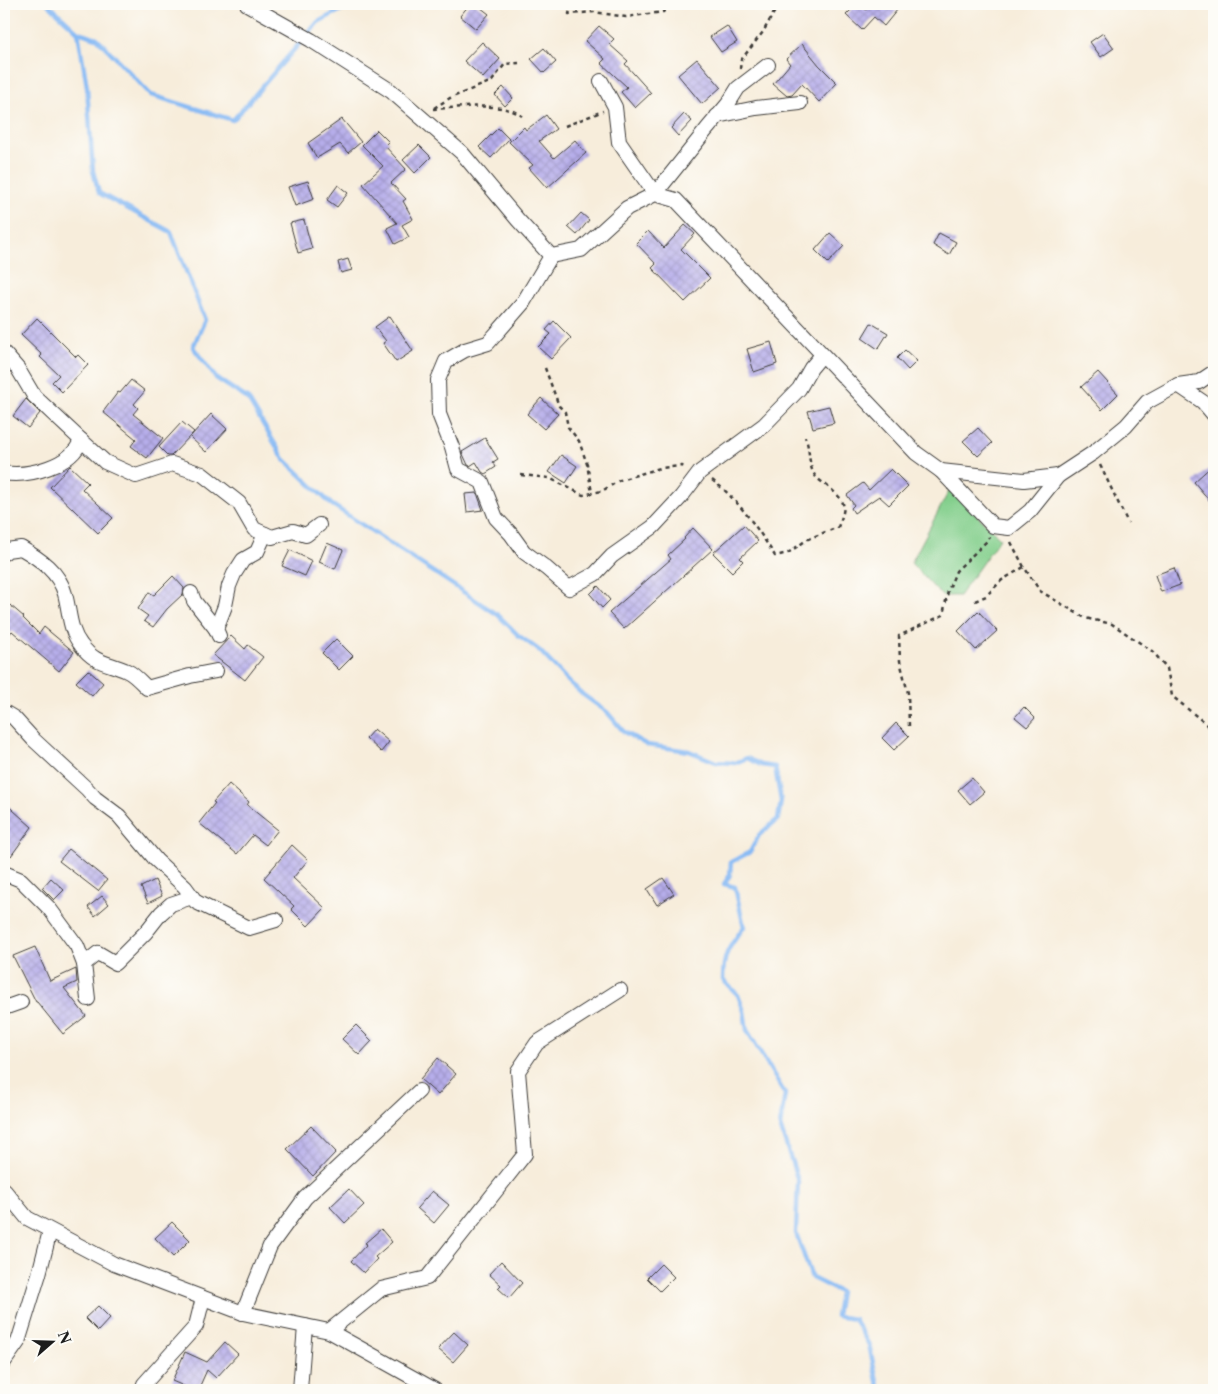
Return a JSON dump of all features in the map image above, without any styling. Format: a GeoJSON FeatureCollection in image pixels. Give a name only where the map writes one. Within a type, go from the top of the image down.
{"type":"FeatureCollection","features":[{"type":"Feature","properties":{"kind":"street"},"geometry":{"type":"LineString","coordinates":[[247,4],[311,40],[428,114],[551,256]]}},
{"type":"Feature","properties":{"kind":"street"},"geometry":{"type":"LineString","coordinates":[[768,65],[738,88],[728,104],[655,194],[627,208],[581,250],[551,256],[523,303],[488,343],[465,350],[446,361],[438,380],[439,414],[452,447],[458,469],[482,482],[496,518],[524,552],[569,588],[595,574],[612,556],[653,527],[681,497],[700,472],[764,425],[799,389],[822,355]]}},
{"type":"Feature","properties":{"kind":"street"},"geometry":{"type":"LineString","coordinates":[[601,81],[615,107],[619,142],[655,194],[676,200],[916,453],[941,471],[998,527],[1009,528],[1030,512],[1058,476],[1093,453],[1126,426],[1147,402],[1178,385],[1199,382],[1214,372]]}},
{"type":"Feature","properties":{"kind":"street"},"geometry":{"type":"LineString","coordinates":[[718,116],[756,108],[800,103]]}},
{"type":"Feature","properties":{"kind":"street"},"geometry":{"type":"LineString","coordinates":[[4,353],[18,368],[34,396],[106,462],[136,476],[172,464],[202,474],[239,504],[254,529],[272,537],[293,531],[306,535],[319,525]]}},
{"type":"Feature","properties":{"kind":"street"},"geometry":{"type":"LineString","coordinates":[[1178,385],[1204,402],[1214,415]]}},
{"type":"Feature","properties":{"kind":"street"},"geometry":{"type":"LineString","coordinates":[[4,473],[26,474],[63,463],[78,450],[80,440]]}},
{"type":"Feature","properties":{"kind":"street"},"geometry":{"type":"LineString","coordinates":[[941,471],[1024,480],[1058,476]]}},
{"type":"Feature","properties":{"kind":"street"},"geometry":{"type":"LineString","coordinates":[[191,593],[218,633],[228,597],[229,586],[234,574],[243,560],[257,552],[265,534]]}},
{"type":"Feature","properties":{"kind":"street"},"geometry":{"type":"LineString","coordinates":[[4,553],[6,550],[21,548],[51,568],[65,592],[72,630],[80,645],[92,658],[128,671],[148,688],[216,671]]}},
{"type":"Feature","properties":{"kind":"street"},"geometry":{"type":"LineString","coordinates":[[4,712],[14,718],[34,740],[95,798],[119,816],[156,860],[185,887],[196,902],[249,928],[276,920]]}},
{"type":"Feature","properties":{"kind":"street"},"geometry":{"type":"LineString","coordinates":[[4,872],[22,880],[49,908],[77,946],[84,964],[88,999]]}},
{"type":"Feature","properties":{"kind":"street"},"geometry":{"type":"LineString","coordinates":[[84,964],[98,953],[115,963],[171,904],[192,897]]}},
{"type":"Feature","properties":{"kind":"street"},"geometry":{"type":"LineString","coordinates":[[329,1331],[381,1289],[428,1278],[525,1154],[518,1071],[537,1043],[620,990]]}},
{"type":"Feature","properties":{"kind":"street"},"geometry":{"type":"LineString","coordinates":[[4,1008],[21,1002]]}},
{"type":"Feature","properties":{"kind":"street"},"geometry":{"type":"LineString","coordinates":[[243,1312],[270,1246],[305,1198],[419,1091]]}},
{"type":"Feature","properties":{"kind":"street"},"geometry":{"type":"LineString","coordinates":[[4,1190],[27,1218],[114,1264],[243,1312],[329,1331],[435,1390]]}},
{"type":"Feature","properties":{"kind":"street"},"geometry":{"type":"LineString","coordinates":[[4,1362],[18,1342],[50,1231]]}},
{"type":"Feature","properties":{"kind":"street"},"geometry":{"type":"LineString","coordinates":[[141,1388],[196,1326],[203,1298]]}},
{"type":"Feature","properties":{"kind":"street"},"geometry":{"type":"LineString","coordinates":[[300,1390],[305,1326]]}},
{"type":"Feature","properties":{"kind":"path"},"geometry":{"type":"LineString","coordinates":[[571,4],[568,14],[594,12],[626,17],[663,12],[672,4]]}},
{"type":"Feature","properties":{"kind":"path"},"geometry":{"type":"LineString","coordinates":[[738,88],[741,60],[763,32],[776,8],[776,4]]}},
{"type":"Feature","properties":{"kind":"path"},"geometry":{"type":"LineString","coordinates":[[428,114],[450,98],[492,81],[505,64],[519,63]]}},
{"type":"Feature","properties":{"kind":"path"},"geometry":{"type":"LineString","coordinates":[[428,114],[478,106],[515,111],[522,116]]}},
{"type":"Feature","properties":{"kind":"path"},"geometry":{"type":"LineString","coordinates":[[566,126],[615,107]]}},
{"type":"Feature","properties":{"kind":"path"},"geometry":{"type":"LineString","coordinates":[[545,368],[559,406],[565,412],[568,427],[579,441],[587,464],[592,493]]}},
{"type":"Feature","properties":{"kind":"path"},"geometry":{"type":"LineString","coordinates":[[521,475],[549,478],[583,495],[602,491],[620,480],[660,468],[682,466],[700,472],[721,487],[746,515],[775,556],[788,553],[808,539],[838,527],[845,512],[842,499],[816,477],[809,460],[809,446],[805,437]]}},
{"type":"Feature","properties":{"kind":"path"},"geometry":{"type":"LineString","coordinates":[[1093,453],[1107,477],[1128,523]]}},
{"type":"Feature","properties":{"kind":"path"},"geometry":{"type":"LineString","coordinates":[[909,726],[908,693],[900,661],[899,636],[943,615],[948,591],[956,571],[988,540],[998,527],[1040,591],[1085,618],[1112,624],[1152,651],[1167,668],[1172,696],[1206,724],[1214,736]]}},
{"type":"Feature","properties":{"kind":"path"},"geometry":{"type":"LineString","coordinates":[[975,601],[986,596],[1002,580],[1024,567]]}},
{"type":"Feature","properties":{"kind":"green space"},"geometry":{"type":"Polygon","coordinates":[[[950,489],[1000,538],[959,596],[942,596],[911,563],[950,489]]]}},
{"type":"Feature","properties":{"kind":"building"},"geometry":{"type":"Polygon","coordinates":[[[470,4],[476,4],[489,14],[476,29],[460,16],[470,4]]]}},
{"type":"Feature","properties":{"kind":"building"},"geometry":{"type":"Polygon","coordinates":[[[857,4],[860,4],[866,10],[872,4],[902,4],[884,26],[874,17],[862,30],[846,15],[857,4]]]}},
{"type":"Feature","properties":{"kind":"building"},"geometry":{"type":"Polygon","coordinates":[[[599,26],[614,39],[609,44],[628,61],[625,64],[651,93],[635,108],[621,92],[627,87],[601,63],[605,59],[585,41],[599,26]]]}},
{"type":"Feature","properties":{"kind":"building"},"geometry":{"type":"Polygon","coordinates":[[[727,26],[737,42],[721,52],[710,37],[727,26]]]}},
{"type":"Feature","properties":{"kind":"building"},"geometry":{"type":"Polygon","coordinates":[[[1103,33],[1114,48],[1101,57],[1090,42],[1103,33]]]}},
{"type":"Feature","properties":{"kind":"building"},"geometry":{"type":"Polygon","coordinates":[[[482,42],[500,59],[483,78],[464,61],[482,42]]]}},
{"type":"Feature","properties":{"kind":"building"},"geometry":{"type":"Polygon","coordinates":[[[802,44],[837,83],[819,102],[802,84],[792,95],[787,96],[773,84],[790,64],[786,59],[802,44]]]}},
{"type":"Feature","properties":{"kind":"building"},"geometry":{"type":"Polygon","coordinates":[[[544,48],[556,62],[544,73],[531,59],[544,48]]]}},
{"type":"Feature","properties":{"kind":"building"},"geometry":{"type":"Polygon","coordinates":[[[697,59],[721,87],[702,104],[678,75],[697,59]]]}},
{"type":"Feature","properties":{"kind":"building"},"geometry":{"type":"Polygon","coordinates":[[[503,87],[513,98],[505,106],[495,95],[503,87]]]}},
{"type":"Feature","properties":{"kind":"building"},"geometry":{"type":"Polygon","coordinates":[[[684,114],[692,121],[678,136],[671,128],[684,114]]]}},
{"type":"Feature","properties":{"kind":"building"},"geometry":{"type":"Polygon","coordinates":[[[546,115],[556,129],[539,141],[554,158],[575,140],[586,153],[547,188],[529,168],[533,165],[509,142],[524,127],[526,130],[546,115]]]}},
{"type":"Feature","properties":{"kind":"building"},"geometry":{"type":"Polygon","coordinates":[[[342,119],[361,142],[348,153],[340,144],[317,158],[308,143],[342,119]]]}},
{"type":"Feature","properties":{"kind":"building"},"geometry":{"type":"Polygon","coordinates":[[[498,128],[509,139],[491,158],[479,147],[498,128]]]}},
{"type":"Feature","properties":{"kind":"building"},"geometry":{"type":"Polygon","coordinates":[[[377,130],[389,142],[385,146],[406,169],[391,183],[406,199],[403,201],[413,219],[402,225],[409,237],[395,244],[387,228],[397,223],[363,184],[383,166],[362,145],[377,130]]]}},
{"type":"Feature","properties":{"kind":"building"},"geometry":{"type":"Polygon","coordinates":[[[419,145],[431,157],[415,173],[403,160],[419,145]]]}},
{"type":"Feature","properties":{"kind":"building"},"geometry":{"type":"Polygon","coordinates":[[[308,181],[314,199],[295,206],[288,187],[308,181]]]}},
{"type":"Feature","properties":{"kind":"building"},"geometry":{"type":"Polygon","coordinates":[[[338,185],[348,193],[337,207],[327,200],[338,185]]]}},
{"type":"Feature","properties":{"kind":"building"},"geometry":{"type":"Polygon","coordinates":[[[581,213],[589,220],[577,235],[568,227],[581,213]]]}},
{"type":"Feature","properties":{"kind":"building"},"geometry":{"type":"Polygon","coordinates":[[[304,220],[312,249],[298,253],[290,223],[304,220]]]}},
{"type":"Feature","properties":{"kind":"building"},"geometry":{"type":"Polygon","coordinates":[[[685,225],[695,234],[681,249],[710,278],[685,302],[652,268],[656,264],[636,243],[648,231],[664,248],[685,225]]]}},
{"type":"Feature","properties":{"kind":"building"},"geometry":{"type":"Polygon","coordinates":[[[830,233],[844,246],[828,263],[815,250],[830,233]]]}},
{"type":"Feature","properties":{"kind":"building"},"geometry":{"type":"Polygon","coordinates":[[[939,233],[956,242],[949,255],[933,245],[939,233]]]}},
{"type":"Feature","properties":{"kind":"building"},"geometry":{"type":"Polygon","coordinates":[[[348,259],[352,270],[341,273],[338,262],[348,259]]]}},
{"type":"Feature","properties":{"kind":"building"},"geometry":{"type":"Polygon","coordinates":[[[390,316],[413,351],[396,362],[383,343],[386,341],[375,327],[390,316]]]}},
{"type":"Feature","properties":{"kind":"building"},"geometry":{"type":"Polygon","coordinates":[[[37,318],[76,357],[78,355],[88,365],[62,392],[52,382],[59,375],[21,335],[37,318]]]}},
{"type":"Feature","properties":{"kind":"building"},"geometry":{"type":"Polygon","coordinates":[[[554,321],[571,338],[551,359],[538,347],[551,334],[546,330],[554,321]]]}},
{"type":"Feature","properties":{"kind":"building"},"geometry":{"type":"Polygon","coordinates":[[[871,323],[888,333],[878,349],[862,338],[871,323]]]}},
{"type":"Feature","properties":{"kind":"building"},"geometry":{"type":"Polygon","coordinates":[[[771,342],[777,364],[754,372],[747,349],[771,342]]]}},
{"type":"Feature","properties":{"kind":"building"},"geometry":{"type":"Polygon","coordinates":[[[905,350],[917,361],[908,370],[897,358],[905,350]]]}},
{"type":"Feature","properties":{"kind":"building"},"geometry":{"type":"Polygon","coordinates":[[[1098,372],[1118,394],[1102,410],[1081,387],[1098,372]]]}},
{"type":"Feature","properties":{"kind":"building"},"geometry":{"type":"Polygon","coordinates":[[[131,380],[145,391],[134,404],[138,408],[133,414],[163,438],[147,458],[131,446],[136,439],[103,412],[118,392],[120,393],[131,380]]]}},
{"type":"Feature","properties":{"kind":"building"},"geometry":{"type":"Polygon","coordinates":[[[541,398],[558,414],[544,429],[527,414],[541,398]]]}},
{"type":"Feature","properties":{"kind":"building"},"geometry":{"type":"Polygon","coordinates":[[[26,399],[40,413],[28,428],[13,416],[26,399]]]}},
{"type":"Feature","properties":{"kind":"building"},"geometry":{"type":"Polygon","coordinates":[[[829,406],[834,423],[813,428],[808,411],[829,406]]]}},
{"type":"Feature","properties":{"kind":"building"},"geometry":{"type":"Polygon","coordinates":[[[211,414],[227,429],[206,452],[190,437],[211,414]]]}},
{"type":"Feature","properties":{"kind":"building"},"geometry":{"type":"Polygon","coordinates":[[[182,422],[194,432],[171,456],[168,456],[159,447],[182,422]]]}},
{"type":"Feature","properties":{"kind":"building"},"geometry":{"type":"Polygon","coordinates":[[[978,428],[992,443],[978,456],[963,441],[978,428]]]}},
{"type":"Feature","properties":{"kind":"building"},"geometry":{"type":"Polygon","coordinates":[[[485,438],[498,459],[493,462],[496,467],[485,474],[476,462],[470,466],[468,465],[462,452],[485,438]]]}},
{"type":"Feature","properties":{"kind":"building"},"geometry":{"type":"Polygon","coordinates":[[[561,455],[577,466],[566,483],[549,472],[561,455]]]}},
{"type":"Feature","properties":{"kind":"building"},"geometry":{"type":"Polygon","coordinates":[[[1214,464],[1214,506],[1194,482],[1214,464]]]}},
{"type":"Feature","properties":{"kind":"building"},"geometry":{"type":"Polygon","coordinates":[[[70,466],[88,483],[82,489],[113,518],[98,533],[50,487],[70,466]]]}},
{"type":"Feature","properties":{"kind":"building"},"geometry":{"type":"Polygon","coordinates":[[[891,469],[908,486],[889,505],[879,496],[854,513],[851,508],[854,505],[847,495],[863,483],[869,490],[891,469]]]}},
{"type":"Feature","properties":{"kind":"building"},"geometry":{"type":"Polygon","coordinates":[[[477,493],[483,510],[467,512],[465,494],[477,493]]]}},
{"type":"Feature","properties":{"kind":"building"},"geometry":{"type":"Polygon","coordinates":[[[744,525],[758,541],[740,558],[743,561],[732,572],[713,553],[744,525]]]}},
{"type":"Feature","properties":{"kind":"building"},"geometry":{"type":"Polygon","coordinates":[[[693,528],[713,549],[624,629],[609,613],[671,559],[668,555],[685,539],[693,528]]]}},
{"type":"Feature","properties":{"kind":"building"},"geometry":{"type":"Polygon","coordinates":[[[327,543],[343,550],[335,569],[319,562],[327,543]]]}},
{"type":"Feature","properties":{"kind":"building"},"geometry":{"type":"Polygon","coordinates":[[[290,550],[312,561],[305,576],[282,566],[290,550]]]}},
{"type":"Feature","properties":{"kind":"building"},"geometry":{"type":"Polygon","coordinates":[[[1174,568],[1180,585],[1161,592],[1155,575],[1174,568]]]}},
{"type":"Feature","properties":{"kind":"building"},"geometry":{"type":"Polygon","coordinates":[[[173,576],[184,588],[183,594],[167,609],[153,627],[144,621],[148,616],[138,609],[149,592],[154,595],[173,576]]]}},
{"type":"Feature","properties":{"kind":"building"},"geometry":{"type":"Polygon","coordinates":[[[598,586],[610,600],[602,608],[590,594],[598,586]]]}},
{"type":"Feature","properties":{"kind":"building"},"geometry":{"type":"Polygon","coordinates":[[[10,605],[39,634],[44,627],[74,652],[59,671],[12,631],[4,640],[4,612],[10,605]]]}},
{"type":"Feature","properties":{"kind":"building"},"geometry":{"type":"Polygon","coordinates":[[[978,611],[997,631],[976,650],[958,631],[978,611]]]}},
{"type":"Feature","properties":{"kind":"building"},"geometry":{"type":"Polygon","coordinates":[[[231,636],[245,649],[248,645],[263,657],[245,680],[213,655],[231,636]]]}},
{"type":"Feature","properties":{"kind":"building"},"geometry":{"type":"Polygon","coordinates":[[[336,639],[353,656],[339,670],[322,653],[336,639]]]}},
{"type":"Feature","properties":{"kind":"building"},"geometry":{"type":"Polygon","coordinates":[[[88,670],[103,683],[92,696],[76,682],[88,670]]]}},
{"type":"Feature","properties":{"kind":"building"},"geometry":{"type":"Polygon","coordinates":[[[1024,707],[1035,718],[1027,727],[1015,717],[1024,707]]]}},
{"type":"Feature","properties":{"kind":"building"},"geometry":{"type":"Polygon","coordinates":[[[896,723],[909,736],[894,750],[882,738],[896,723]]]}},
{"type":"Feature","properties":{"kind":"building"},"geometry":{"type":"Polygon","coordinates":[[[374,729],[389,742],[381,752],[366,738],[374,729]]]}},
{"type":"Feature","properties":{"kind":"building"},"geometry":{"type":"Polygon","coordinates":[[[972,778],[984,792],[970,804],[958,790],[972,778]]]}},
{"type":"Feature","properties":{"kind":"building"},"geometry":{"type":"Polygon","coordinates":[[[229,784],[249,802],[247,805],[278,830],[266,845],[253,835],[237,854],[199,823],[215,803],[213,802],[229,784]]]}},
{"type":"Feature","properties":{"kind":"building"},"geometry":{"type":"Polygon","coordinates":[[[4,802],[32,827],[11,856],[4,850],[9,841],[4,836],[4,802]]]}},
{"type":"Feature","properties":{"kind":"building"},"geometry":{"type":"Polygon","coordinates":[[[292,845],[308,860],[293,878],[325,908],[308,926],[291,909],[294,906],[264,878],[292,845]]]}},
{"type":"Feature","properties":{"kind":"building"},"geometry":{"type":"Polygon","coordinates":[[[69,849],[107,880],[98,891],[59,861],[69,849]]]}},
{"type":"Feature","properties":{"kind":"building"},"geometry":{"type":"Polygon","coordinates":[[[51,878],[64,890],[54,900],[42,888],[51,878]]]}},
{"type":"Feature","properties":{"kind":"building"},"geometry":{"type":"Polygon","coordinates":[[[663,878],[674,894],[657,905],[647,889],[663,878]]]}},
{"type":"Feature","properties":{"kind":"building"},"geometry":{"type":"Polygon","coordinates":[[[155,880],[162,896],[148,903],[141,887],[155,880]]]}},
{"type":"Feature","properties":{"kind":"building"},"geometry":{"type":"Polygon","coordinates":[[[102,896],[109,904],[95,916],[88,907],[102,896]]]}},
{"type":"Feature","properties":{"kind":"building"},"geometry":{"type":"Polygon","coordinates":[[[35,947],[50,981],[76,969],[77,982],[64,988],[86,1016],[63,1034],[36,1002],[13,956],[35,947]]]}},
{"type":"Feature","properties":{"kind":"building"},"geometry":{"type":"Polygon","coordinates":[[[356,1025],[372,1041],[359,1055],[342,1039],[356,1025]]]}},
{"type":"Feature","properties":{"kind":"building"},"geometry":{"type":"Polygon","coordinates":[[[438,1058],[456,1074],[438,1095],[420,1079],[438,1058]]]}},
{"type":"Feature","properties":{"kind":"building"},"geometry":{"type":"Polygon","coordinates":[[[311,1126],[336,1152],[313,1176],[287,1149],[311,1126]]]}},
{"type":"Feature","properties":{"kind":"building"},"geometry":{"type":"Polygon","coordinates":[[[349,1189],[364,1205],[345,1223],[330,1207],[349,1189]]]}},
{"type":"Feature","properties":{"kind":"building"},"geometry":{"type":"Polygon","coordinates":[[[432,1191],[449,1205],[434,1223],[417,1208],[432,1191]]]}},
{"type":"Feature","properties":{"kind":"building"},"geometry":{"type":"Polygon","coordinates":[[[172,1222],[190,1240],[173,1257],[155,1238],[172,1222]]]}},
{"type":"Feature","properties":{"kind":"building"},"geometry":{"type":"Polygon","coordinates":[[[381,1229],[392,1242],[375,1257],[377,1259],[364,1273],[351,1261],[367,1244],[365,1243],[381,1229]]]}},
{"type":"Feature","properties":{"kind":"building"},"geometry":{"type":"Polygon","coordinates":[[[501,1261],[522,1283],[509,1298],[498,1288],[501,1285],[489,1274],[501,1261]]]}},
{"type":"Feature","properties":{"kind":"building"},"geometry":{"type":"Polygon","coordinates":[[[661,1264],[674,1277],[660,1291],[647,1278],[661,1264]]]}},
{"type":"Feature","properties":{"kind":"building"},"geometry":{"type":"Polygon","coordinates":[[[98,1306],[110,1318],[98,1331],[85,1318],[98,1306]]]}},
{"type":"Feature","properties":{"kind":"building"},"geometry":{"type":"Polygon","coordinates":[[[454,1332],[468,1345],[453,1362],[438,1349],[454,1332]]]}},
{"type":"Feature","properties":{"kind":"building"},"geometry":{"type":"Polygon","coordinates":[[[225,1342],[238,1354],[216,1378],[207,1370],[198,1390],[193,1390],[172,1381],[185,1352],[207,1362],[225,1342]]]}},
{"type":"Feature","properties":{"kind":"waterway"},"geometry":{"type":"LineString","coordinates":[[48,4],[78,32],[87,87],[93,171],[99,193],[171,232],[205,320],[193,347],[216,378],[248,399],[284,459],[331,504],[498,615],[518,635],[540,651],[582,694],[607,712],[624,732],[647,745],[689,751],[716,762],[735,763],[747,758],[761,765],[775,767],[781,801],[778,819],[759,835],[750,852],[731,862],[730,875],[724,884],[735,887],[744,927],[725,957],[723,980],[738,995],[744,1011],[747,1030],[785,1094],[780,1126],[798,1181],[796,1233],[812,1278],[840,1292],[836,1316],[854,1319],[869,1345],[879,1390]]}},
{"type":"Feature","properties":{"kind":"waterway"},"geometry":{"type":"LineString","coordinates":[[78,32],[97,38],[151,95],[233,120],[318,22],[343,9],[347,4]]}}]}
